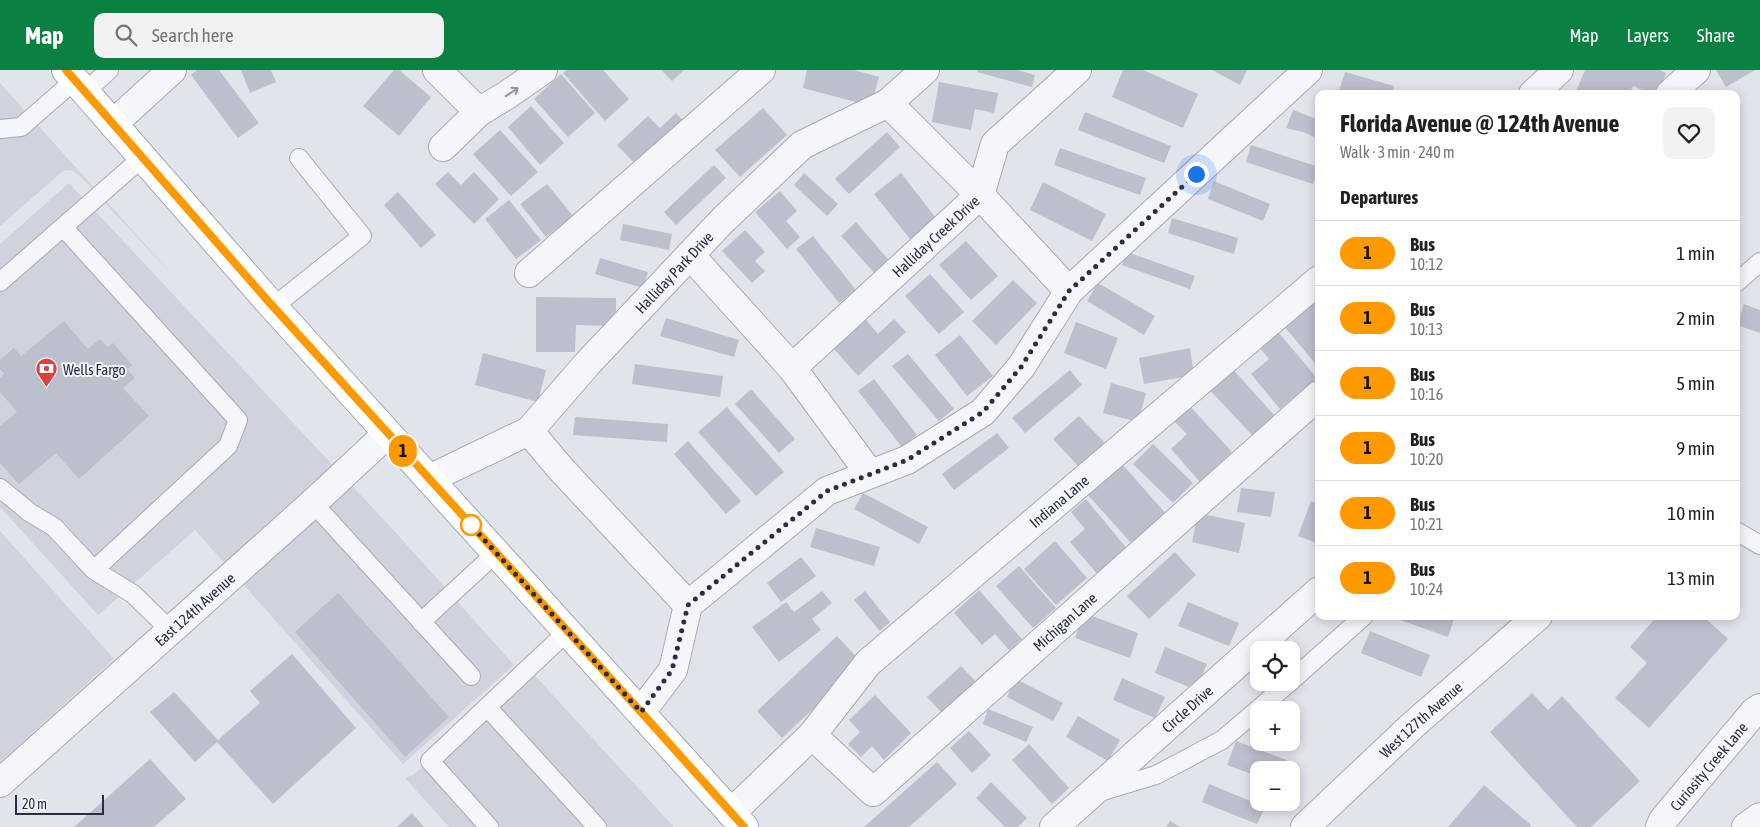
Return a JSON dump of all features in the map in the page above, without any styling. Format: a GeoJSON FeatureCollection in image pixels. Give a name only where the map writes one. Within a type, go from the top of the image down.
{"type":"FeatureCollection","features":[{"type":"Feature","properties":{"kind":"main road"},"geometry":{"type":"LineString","coordinates":[[76,80],[273,307],[737,820]]}},
{"type":"Feature","properties":{"kind":"street"},"geometry":{"type":"LineString","coordinates":[[113,124],[172,70]]}},
{"type":"Feature","properties":{"kind":"street"},"geometry":{"type":"LineString","coordinates":[[437,70],[479,112]]}},
{"type":"Feature","properties":{"kind":"street"},"geometry":{"type":"LineString","coordinates":[[443,147],[479,112],[543,70]]}},
{"type":"Feature","properties":{"kind":"street"},"geometry":{"type":"LineString","coordinates":[[529,273],[761,70]]}},
{"type":"Feature","properties":{"kind":"street","name":"Halliday Park Drive"},"geometry":{"type":"LineString","coordinates":[[429,479],[529,431],[588,363],[723,220],[802,145],[888,103],[925,70]]}},
{"type":"Feature","properties":{"kind":"street","name":"Halliday Creek Drive"},"geometry":{"type":"LineString","coordinates":[[792,368],[980,195],[995,144],[1077,70]]}},
{"type":"Feature","properties":{"kind":"street"},"geometry":{"type":"LineString","coordinates":[[641,712],[672,670],[688,605],[827,491],[907,460],[983,412],[1021,367],[1069,291],[1308,70]]}},
{"type":"Feature","properties":{"kind":"street"},"geometry":{"type":"LineString","coordinates":[[1536,90],[1559,70]]}},
{"type":"Feature","properties":{"kind":"street"},"geometry":{"type":"LineString","coordinates":[[1674,90],[1696,70]]}},
{"type":"Feature","properties":{"kind":"street"},"geometry":{"type":"LineString","coordinates":[[888,103],[980,195],[1069,291]]}},
{"type":"Feature","properties":{"kind":"street"},"geometry":{"type":"LineString","coordinates":[[690,256],[792,368],[870,474]]}},
{"type":"Feature","properties":{"kind":"street","name":"Indiana Lane"},"geometry":{"type":"LineString","coordinates":[[737,820],[812,735],[868,663],[1315,283]]}},
{"type":"Feature","properties":{"kind":"street","name":"Michigan Lane"},"geometry":{"type":"LineString","coordinates":[[812,735],[873,792],[1315,399]]}},
{"type":"Feature","properties":{"kind":"street"},"geometry":{"type":"LineString","coordinates":[[529,431],[560,468],[688,605]]}},
{"type":"Feature","properties":{"kind":"street","name":"East 124th Avenue"},"geometry":{"type":"LineString","coordinates":[[0,783],[313,503],[387,434]]}},
{"type":"Feature","properties":{"kind":"street","name":"Circle Drive"},"geometry":{"type":"LineString","coordinates":[[1054,827],[1315,596]]}},
{"type":"Feature","properties":{"kind":"street","name":"West 127th Avenue"},"geometry":{"type":"LineString","coordinates":[[1305,827],[1413,725],[1533,620]]}},
{"type":"Feature","properties":{"kind":"street","name":"Curiosity Creek Lane"},"geometry":{"type":"LineString","coordinates":[[1660,827],[1731,740],[1760,708]]}},
{"type":"Feature","properties":{"kind":"street"},"geometry":{"type":"LineString","coordinates":[[1746,827],[1760,817]]}},
{"type":"Feature","properties":{"kind":"lane"},"geometry":{"type":"LineString","coordinates":[[0,129],[21,127],[76,80],[109,70]]}},
{"type":"Feature","properties":{"kind":"lane"},"geometry":{"type":"LineString","coordinates":[[0,282],[143,157]]}},
{"type":"Feature","properties":{"kind":"lane"},"geometry":{"type":"LineString","coordinates":[[273,307],[362,236],[298,158]]}},
{"type":"Feature","properties":{"kind":"lane"},"geometry":{"type":"LineString","coordinates":[[62,227],[238,420],[228,446],[94,570]]}},
{"type":"Feature","properties":{"kind":"lane"},"geometry":{"type":"LineString","coordinates":[[1740,280],[1760,262]]}},
{"type":"Feature","properties":{"kind":"lane"},"geometry":{"type":"LineString","coordinates":[[0,488],[29,512],[54,527],[94,570],[133,594],[170,630]]}},
{"type":"Feature","properties":{"kind":"lane"},"geometry":{"type":"LineString","coordinates":[[313,503],[471,676]]}},
{"type":"Feature","properties":{"kind":"lane"},"geometry":{"type":"LineString","coordinates":[[1740,534],[1760,546]]}},
{"type":"Feature","properties":{"kind":"lane"},"geometry":{"type":"LineString","coordinates":[[421,622],[496,553]]}},
{"type":"Feature","properties":{"kind":"lane"},"geometry":{"type":"LineString","coordinates":[[1300,674],[1360,620]]}},
{"type":"Feature","properties":{"kind":"lane"},"geometry":{"type":"LineString","coordinates":[[489,827],[430,761],[568,632]]}},
{"type":"Feature","properties":{"kind":"lane"},"geometry":{"type":"LineString","coordinates":[[1090,795],[1156,775],[1222,740],[1280,691]]}},
{"type":"Feature","properties":{"kind":"lane"},"geometry":{"type":"LineString","coordinates":[[486,707],[597,827]]}},
{"type":"Feature","properties":{"kind":"shaded area"},"geometry":{"type":"Polygon","coordinates":[[[0,83],[178,281],[79,175],[71,170],[63,171],[0,226],[0,83]]]}},
{"type":"Feature","properties":{"kind":"shaded area"},"geometry":{"type":"Polygon","coordinates":[[[69,183],[399,536],[514,665],[403,764],[195,530],[98,615],[0,507],[0,244],[69,183]]]}},
{"type":"Feature","properties":{"kind":"shaded area"},"geometry":{"type":"Polygon","coordinates":[[[0,531],[114,659],[0,762],[0,531]]]}},
{"type":"Feature","properties":{"kind":"shaded area"},"geometry":{"type":"Polygon","coordinates":[[[528,668],[674,827],[449,827],[405,778],[413,775],[524,676],[528,668]]]}},
{"type":"Feature","properties":{"kind":"building"},"geometry":{"type":"Polygon","coordinates":[[[197,70],[219,70],[259,123],[238,138],[191,75],[197,70]]]}},
{"type":"Feature","properties":{"kind":"building"},"geometry":{"type":"Polygon","coordinates":[[[241,70],[271,70],[276,82],[250,93],[241,70]]]}},
{"type":"Feature","properties":{"kind":"building"},"geometry":{"type":"Polygon","coordinates":[[[394,70],[399,70],[431,97],[399,136],[363,106],[394,70]]]}},
{"type":"Feature","properties":{"kind":"building"},"geometry":{"type":"Polygon","coordinates":[[[567,70],[603,70],[629,99],[605,121],[563,73],[567,70]]]}},
{"type":"Feature","properties":{"kind":"building"},"geometry":{"type":"Polygon","coordinates":[[[661,70],[684,70],[672,81],[661,70]]]}},
{"type":"Feature","properties":{"kind":"building"},"geometry":{"type":"Polygon","coordinates":[[[807,70],[854,70],[879,77],[871,106],[803,88],[807,70]]]}},
{"type":"Feature","properties":{"kind":"building"},"geometry":{"type":"Polygon","coordinates":[[[978,70],[1017,70],[1035,75],[1032,87],[977,72],[978,70]]]}},
{"type":"Feature","properties":{"kind":"building"},"geometry":{"type":"Polygon","coordinates":[[[1123,70],[1143,70],[1198,94],[1183,128],[1112,97],[1123,70]]]}},
{"type":"Feature","properties":{"kind":"building"},"geometry":{"type":"Polygon","coordinates":[[[1212,70],[1247,70],[1240,85],[1212,70]]]}},
{"type":"Feature","properties":{"kind":"building"},"geometry":{"type":"Polygon","coordinates":[[[1585,70],[1659,70],[1666,73],[1660,90],[1643,90],[1633,86],[1631,90],[1577,90],[1585,70]]]}},
{"type":"Feature","properties":{"kind":"building"},"geometry":{"type":"Polygon","coordinates":[[[1716,70],[1755,70],[1726,87],[1716,70]]]}},
{"type":"Feature","properties":{"kind":"building"},"geometry":{"type":"Polygon","coordinates":[[[1345,72],[1394,86],[1393,90],[1339,90],[1345,72]]]}},
{"type":"Feature","properties":{"kind":"building"},"geometry":{"type":"Polygon","coordinates":[[[561,74],[595,113],[568,137],[534,99],[561,74]]]}},
{"type":"Feature","properties":{"kind":"building"},"geometry":{"type":"Polygon","coordinates":[[[939,82],[998,93],[994,113],[975,109],[971,130],[932,122],[939,82]]]}},
{"type":"Feature","properties":{"kind":"building"},"geometry":{"type":"Polygon","coordinates":[[[531,106],[564,143],[540,165],[508,127],[531,106]]]}},
{"type":"Feature","properties":{"kind":"building"},"geometry":{"type":"Polygon","coordinates":[[[763,108],[787,135],[740,177],[715,150],[763,108]]]}},
{"type":"Feature","properties":{"kind":"building"},"geometry":{"type":"Polygon","coordinates":[[[1293,110],[1315,118],[1315,137],[1286,128],[1293,110]]]}},
{"type":"Feature","properties":{"kind":"building"},"geometry":{"type":"Polygon","coordinates":[[[1085,112],[1171,146],[1164,163],[1078,130],[1085,112]]]}},
{"type":"Feature","properties":{"kind":"building"},"geometry":{"type":"Polygon","coordinates":[[[676,113],[687,125],[641,170],[617,145],[648,116],[660,128],[676,113]]]}},
{"type":"Feature","properties":{"kind":"building"},"geometry":{"type":"Polygon","coordinates":[[[500,130],[538,172],[511,196],[473,154],[500,130]]]}},
{"type":"Feature","properties":{"kind":"building"},"geometry":{"type":"Polygon","coordinates":[[[887,132],[900,147],[849,194],[835,179],[887,132]]]}},
{"type":"Feature","properties":{"kind":"building"},"geometry":{"type":"Polygon","coordinates":[[[1251,145],[1315,166],[1315,178],[1313,184],[1246,162],[1251,145]]]}},
{"type":"Feature","properties":{"kind":"building"},"geometry":{"type":"Polygon","coordinates":[[[1060,148],[1146,178],[1140,195],[1054,165],[1060,148]]]}},
{"type":"Feature","properties":{"kind":"building"},"geometry":{"type":"Polygon","coordinates":[[[714,165],[726,178],[676,225],[664,212],[714,165]]]}},
{"type":"Feature","properties":{"kind":"building"},"geometry":{"type":"Polygon","coordinates":[[[448,172],[461,185],[474,172],[499,199],[474,224],[435,184],[448,172]]]}},
{"type":"Feature","properties":{"kind":"building"},"geometry":{"type":"Polygon","coordinates":[[[804,173],[838,204],[827,216],[794,185],[804,173]]]}},
{"type":"Feature","properties":{"kind":"building"},"geometry":{"type":"Polygon","coordinates":[[[901,173],[936,218],[910,239],[874,194],[901,173]]]}},
{"type":"Feature","properties":{"kind":"building"},"geometry":{"type":"Polygon","coordinates":[[[1214,181],[1270,204],[1263,221],[1208,199],[1214,181]]]}},
{"type":"Feature","properties":{"kind":"building"},"geometry":{"type":"Polygon","coordinates":[[[1043,182],[1106,214],[1092,241],[1030,210],[1043,182]]]}},
{"type":"Feature","properties":{"kind":"building"},"geometry":{"type":"Polygon","coordinates":[[[547,184],[573,216],[546,237],[520,204],[547,184]]]}},
{"type":"Feature","properties":{"kind":"building"},"geometry":{"type":"Polygon","coordinates":[[[780,191],[797,211],[786,221],[800,237],[787,249],[755,212],[780,191]]]}},
{"type":"Feature","properties":{"kind":"building"},"geometry":{"type":"Polygon","coordinates":[[[398,192],[436,235],[421,248],[384,205],[398,192]]]}},
{"type":"Feature","properties":{"kind":"building"},"geometry":{"type":"Polygon","coordinates":[[[509,200],[541,240],[516,259],[485,219],[509,200]]]}},
{"type":"Feature","properties":{"kind":"building"},"geometry":{"type":"Polygon","coordinates":[[[1172,218],[1238,238],[1234,254],[1168,233],[1172,218]]]}},
{"type":"Feature","properties":{"kind":"building"},"geometry":{"type":"Polygon","coordinates":[[[856,222],[893,265],[879,278],[841,236],[856,222]]]}},
{"type":"Feature","properties":{"kind":"building"},"geometry":{"type":"Polygon","coordinates":[[[623,224],[672,234],[669,250],[620,240],[623,224]]]}},
{"type":"Feature","properties":{"kind":"building"},"geometry":{"type":"Polygon","coordinates":[[[745,230],[765,252],[755,261],[765,271],[752,283],[722,251],[745,230]]]}},
{"type":"Feature","properties":{"kind":"building"},"geometry":{"type":"Polygon","coordinates":[[[813,236],[856,290],[839,303],[796,249],[813,236]]]}},
{"type":"Feature","properties":{"kind":"building"},"geometry":{"type":"Polygon","coordinates":[[[966,241],[998,276],[971,300],[939,265],[966,241]]]}},
{"type":"Feature","properties":{"kind":"building"},"geometry":{"type":"Polygon","coordinates":[[[1127,252],[1195,276],[1190,289],[1122,265],[1127,252]]]}},
{"type":"Feature","properties":{"kind":"building"},"geometry":{"type":"Polygon","coordinates":[[[600,258],[648,272],[643,288],[595,274],[600,258]]]}},
{"type":"Feature","properties":{"kind":"building"},"geometry":{"type":"Polygon","coordinates":[[[930,274],[964,312],[939,334],[905,296],[930,274]]]}},
{"type":"Feature","properties":{"kind":"building"},"geometry":{"type":"Polygon","coordinates":[[[1013,280],[1037,303],[996,345],[972,321],[1013,280]]]}},
{"type":"Feature","properties":{"kind":"building"},"geometry":{"type":"Polygon","coordinates":[[[1098,283],[1155,316],[1144,335],[1087,301],[1098,283]]]}},
{"type":"Feature","properties":{"kind":"building"},"geometry":{"type":"Polygon","coordinates":[[[536,297],[616,298],[616,326],[576,325],[575,352],[536,352],[536,297]]]}},
{"type":"Feature","properties":{"kind":"building"},"geometry":{"type":"Polygon","coordinates":[[[1315,300],[1315,363],[1279,320],[1315,300]]]}},
{"type":"Feature","properties":{"kind":"building"},"geometry":{"type":"Polygon","coordinates":[[[1744,304],[1760,310],[1760,333],[1740,326],[1740,316],[1744,304]]]}},
{"type":"Feature","properties":{"kind":"building"},"geometry":{"type":"Polygon","coordinates":[[[666,318],[739,340],[734,357],[660,336],[666,318]]]}},
{"type":"Feature","properties":{"kind":"building"},"geometry":{"type":"Polygon","coordinates":[[[894,319],[906,332],[858,376],[834,349],[866,320],[878,334],[894,319]]]}},
{"type":"Feature","properties":{"kind":"building"},"geometry":{"type":"Polygon","coordinates":[[[64,321],[88,349],[100,339],[108,347],[113,343],[132,365],[127,369],[135,378],[123,388],[149,416],[79,479],[56,453],[19,484],[0,463],[0,426],[17,412],[0,392],[0,378],[4,374],[0,369],[0,360],[14,348],[21,356],[64,321]]]}},
{"type":"Feature","properties":{"kind":"building"},"geometry":{"type":"Polygon","coordinates":[[[1076,322],[1118,338],[1106,369],[1064,353],[1076,322]]]}},
{"type":"Feature","properties":{"kind":"building"},"geometry":{"type":"Polygon","coordinates":[[[1273,326],[1315,376],[1315,380],[1280,409],[1251,374],[1269,359],[1255,342],[1273,326]]]}},
{"type":"Feature","properties":{"kind":"building"},"geometry":{"type":"Polygon","coordinates":[[[960,335],[993,376],[967,396],[935,355],[960,335]]]}},
{"type":"Feature","properties":{"kind":"building"},"geometry":{"type":"Polygon","coordinates":[[[1190,348],[1194,375],[1144,384],[1139,358],[1190,348]]]}},
{"type":"Feature","properties":{"kind":"building"},"geometry":{"type":"Polygon","coordinates":[[[483,353],[546,370],[538,402],[475,385],[483,353]]]}},
{"type":"Feature","properties":{"kind":"building"},"geometry":{"type":"Polygon","coordinates":[[[908,354],[954,409],[939,421],[892,366],[908,354]]]}},
{"type":"Feature","properties":{"kind":"building"},"geometry":{"type":"Polygon","coordinates":[[[635,364],[723,376],[720,397],[632,384],[635,364]]]}},
{"type":"Feature","properties":{"kind":"building"},"geometry":{"type":"Polygon","coordinates":[[[1229,365],[1275,416],[1253,436],[1206,386],[1229,365]]]}},
{"type":"Feature","properties":{"kind":"building"},"geometry":{"type":"Polygon","coordinates":[[[1070,370],[1082,385],[1025,433],[1012,418],[1070,370]]]}},
{"type":"Feature","properties":{"kind":"building"},"geometry":{"type":"Polygon","coordinates":[[[874,379],[917,435],[902,447],[858,391],[874,379]]]}},
{"type":"Feature","properties":{"kind":"building"},"geometry":{"type":"Polygon","coordinates":[[[1111,383],[1146,393],[1138,422],[1103,413],[1111,383]]]}},
{"type":"Feature","properties":{"kind":"building"},"geometry":{"type":"Polygon","coordinates":[[[751,389],[795,439],[779,453],[735,404],[751,389]]]}},
{"type":"Feature","properties":{"kind":"building"},"geometry":{"type":"Polygon","coordinates":[[[1188,404],[1232,452],[1200,482],[1171,449],[1187,434],[1172,419],[1188,404]]]}},
{"type":"Feature","properties":{"kind":"building"},"geometry":{"type":"Polygon","coordinates":[[[727,407],[784,472],[756,496],[698,432],[727,407]]]}},
{"type":"Feature","properties":{"kind":"building"},"geometry":{"type":"Polygon","coordinates":[[[1079,416],[1105,443],[1079,467],[1053,439],[1079,416]]]}},
{"type":"Feature","properties":{"kind":"building"},"geometry":{"type":"Polygon","coordinates":[[[575,417],[668,424],[667,442],[573,435],[575,417]]]}},
{"type":"Feature","properties":{"kind":"building"},"geometry":{"type":"Polygon","coordinates":[[[997,433],[1009,448],[954,490],[942,474],[997,433]]]}},
{"type":"Feature","properties":{"kind":"building"},"geometry":{"type":"Polygon","coordinates":[[[688,441],[741,501],[726,514],[674,454],[688,441]]]}},
{"type":"Feature","properties":{"kind":"building"},"geometry":{"type":"Polygon","coordinates":[[[1153,444],[1193,483],[1173,503],[1133,464],[1153,444]]]}},
{"type":"Feature","properties":{"kind":"building"},"geometry":{"type":"Polygon","coordinates":[[[1122,464],[1167,515],[1133,545],[1087,494],[1122,464]]]}},
{"type":"Feature","properties":{"kind":"building"},"geometry":{"type":"Polygon","coordinates":[[[1241,488],[1275,492],[1271,517],[1237,512],[1241,488]]]}},
{"type":"Feature","properties":{"kind":"building"},"geometry":{"type":"Polygon","coordinates":[[[863,493],[928,527],[919,544],[854,509],[863,493]]]}},
{"type":"Feature","properties":{"kind":"building"},"geometry":{"type":"Polygon","coordinates":[[[1086,499],[1128,550],[1098,575],[1070,542],[1085,529],[1071,512],[1086,499]]]}},
{"type":"Feature","properties":{"kind":"building"},"geometry":{"type":"Polygon","coordinates":[[[1311,501],[1315,502],[1315,542],[1298,536],[1311,501]]]}},
{"type":"Feature","properties":{"kind":"building"},"geometry":{"type":"Polygon","coordinates":[[[1198,513],[1245,523],[1239,553],[1192,542],[1198,513]]]}},
{"type":"Feature","properties":{"kind":"building"},"geometry":{"type":"Polygon","coordinates":[[[816,528],[880,547],[874,566],[810,547],[816,528]]]}},
{"type":"Feature","properties":{"kind":"building"},"geometry":{"type":"Polygon","coordinates":[[[1055,541],[1087,578],[1056,605],[1024,569],[1055,541]]]}},
{"type":"Feature","properties":{"kind":"building"},"geometry":{"type":"Polygon","coordinates":[[[1175,552],[1196,575],[1149,619],[1127,596],[1175,552]]]}},
{"type":"Feature","properties":{"kind":"building"},"geometry":{"type":"Polygon","coordinates":[[[801,557],[816,576],[781,602],[767,583],[801,557]]]}},
{"type":"Feature","properties":{"kind":"building"},"geometry":{"type":"Polygon","coordinates":[[[1019,566],[1056,608],[1033,628],[996,586],[1019,566]]]}},
{"type":"Feature","properties":{"kind":"building"},"geometry":{"type":"Polygon","coordinates":[[[979,590],[1022,639],[1009,650],[995,634],[982,645],[954,613],[979,590]]]}},
{"type":"Feature","properties":{"kind":"building"},"geometry":{"type":"Polygon","coordinates":[[[822,591],[832,603],[812,619],[821,630],[779,662],[752,627],[786,602],[794,612],[822,591]]]}},
{"type":"Feature","properties":{"kind":"building"},"geometry":{"type":"Polygon","coordinates":[[[865,591],[890,622],[880,631],[854,600],[865,591]]]}},
{"type":"Feature","properties":{"kind":"building"},"geometry":{"type":"Polygon","coordinates":[[[338,593],[449,717],[405,757],[295,632],[338,593]]]}},
{"type":"Feature","properties":{"kind":"building"},"geometry":{"type":"Polygon","coordinates":[[[1188,602],[1239,623],[1229,646],[1178,626],[1188,602]]]}},
{"type":"Feature","properties":{"kind":"building"},"geometry":{"type":"Polygon","coordinates":[[[1084,613],[1138,633],[1130,658],[1075,638],[1084,613]]]}},
{"type":"Feature","properties":{"kind":"building"},"geometry":{"type":"Polygon","coordinates":[[[1400,620],[1454,620],[1448,637],[1400,620]]]}},
{"type":"Feature","properties":{"kind":"building"},"geometry":{"type":"Polygon","coordinates":[[[1654,620],[1707,620],[1728,639],[1649,728],[1615,698],[1647,663],[1630,647],[1654,620]]]}},
{"type":"Feature","properties":{"kind":"building"},"geometry":{"type":"Polygon","coordinates":[[[1370,631],[1430,655],[1421,677],[1361,653],[1370,631]]]}},
{"type":"Feature","properties":{"kind":"building"},"geometry":{"type":"Polygon","coordinates":[[[837,636],[862,663],[782,738],[757,711],[837,636]]]}},
{"type":"Feature","properties":{"kind":"building"},"geometry":{"type":"Polygon","coordinates":[[[1165,647],[1207,664],[1196,690],[1155,673],[1165,647]]]}},
{"type":"Feature","properties":{"kind":"building"},"geometry":{"type":"Polygon","coordinates":[[[292,654],[356,728],[273,804],[217,742],[195,762],[150,712],[174,692],[218,740],[260,703],[250,691],[292,654]]]}},
{"type":"Feature","properties":{"kind":"building"},"geometry":{"type":"Polygon","coordinates":[[[961,666],[976,682],[942,713],[927,697],[961,666]]]}},
{"type":"Feature","properties":{"kind":"building"},"geometry":{"type":"Polygon","coordinates":[[[1122,678],[1165,697],[1155,718],[1113,700],[1122,678]]]}},
{"type":"Feature","properties":{"kind":"building"},"geometry":{"type":"Polygon","coordinates":[[[1016,679],[1063,703],[1053,721],[1007,697],[1016,679]]]}},
{"type":"Feature","properties":{"kind":"building"},"geometry":{"type":"Polygon","coordinates":[[[1532,693],[1548,710],[1562,696],[1640,781],[1591,827],[1577,827],[1490,732],[1532,693]]]}},
{"type":"Feature","properties":{"kind":"building"},"geometry":{"type":"Polygon","coordinates":[[[875,695],[911,733],[884,760],[872,746],[861,757],[848,744],[860,732],[849,720],[875,695]]]}},
{"type":"Feature","properties":{"kind":"building"},"geometry":{"type":"Polygon","coordinates":[[[988,709],[1033,727],[1026,742],[983,724],[988,709]]]}},
{"type":"Feature","properties":{"kind":"building"},"geometry":{"type":"Polygon","coordinates":[[[1078,716],[1120,740],[1108,761],[1066,737],[1078,716]]]}},
{"type":"Feature","properties":{"kind":"building"},"geometry":{"type":"Polygon","coordinates":[[[969,731],[991,755],[972,773],[950,748],[969,731]]]}},
{"type":"Feature","properties":{"kind":"building"},"geometry":{"type":"Polygon","coordinates":[[[1236,741],[1250,746],[1250,751],[1263,751],[1287,760],[1250,761],[1250,774],[1227,765],[1236,741]]]}},
{"type":"Feature","properties":{"kind":"building"},"geometry":{"type":"Polygon","coordinates":[[[1029,744],[1069,788],[1052,804],[1012,760],[1029,744]]]}},
{"type":"Feature","properties":{"kind":"building"},"geometry":{"type":"Polygon","coordinates":[[[150,759],[186,799],[154,827],[74,827],[150,759]]]}},
{"type":"Feature","properties":{"kind":"building"},"geometry":{"type":"Polygon","coordinates":[[[937,762],[957,784],[909,827],[864,827],[937,762]]]}},
{"type":"Feature","properties":{"kind":"building"},"geometry":{"type":"Polygon","coordinates":[[[991,782],[1027,818],[1018,827],[1005,827],[976,798],[991,782]]]}},
{"type":"Feature","properties":{"kind":"building"},"geometry":{"type":"Polygon","coordinates":[[[1209,784],[1250,801],[1250,811],[1263,811],[1257,824],[1202,802],[1209,784]]]}},
{"type":"Feature","properties":{"kind":"building"},"geometry":{"type":"Polygon","coordinates":[[[1484,785],[1531,825],[1530,827],[1448,827],[1484,785]]]}},
{"type":"Feature","properties":{"kind":"building"},"geometry":{"type":"Polygon","coordinates":[[[412,813],[424,827],[397,827],[412,813]]]}},
{"type":"Feature","properties":{"kind":"building"},"geometry":{"type":"Polygon","coordinates":[[[1170,821],[1180,827],[1166,827],[1170,821]]]}},
{"type":"Feature","properties":{"kind":"bus line","name":"1"},"geometry":{"type":"LineString","coordinates":[[66,70],[374,420],[744,827]]}},
{"type":"Feature","properties":{"kind":"place","name":"Wells Fargo"},"geometry":{"type":"Point","coordinates":[47,388]}},
{"type":"Feature","properties":{"kind":"route"},"geometry":{"type":"LineString","coordinates":[[471,525],[469,523],[641,712],[672,670],[688,605],[827,491],[907,460],[983,412],[1021,367],[1069,291],[1196,174]]}}]}
